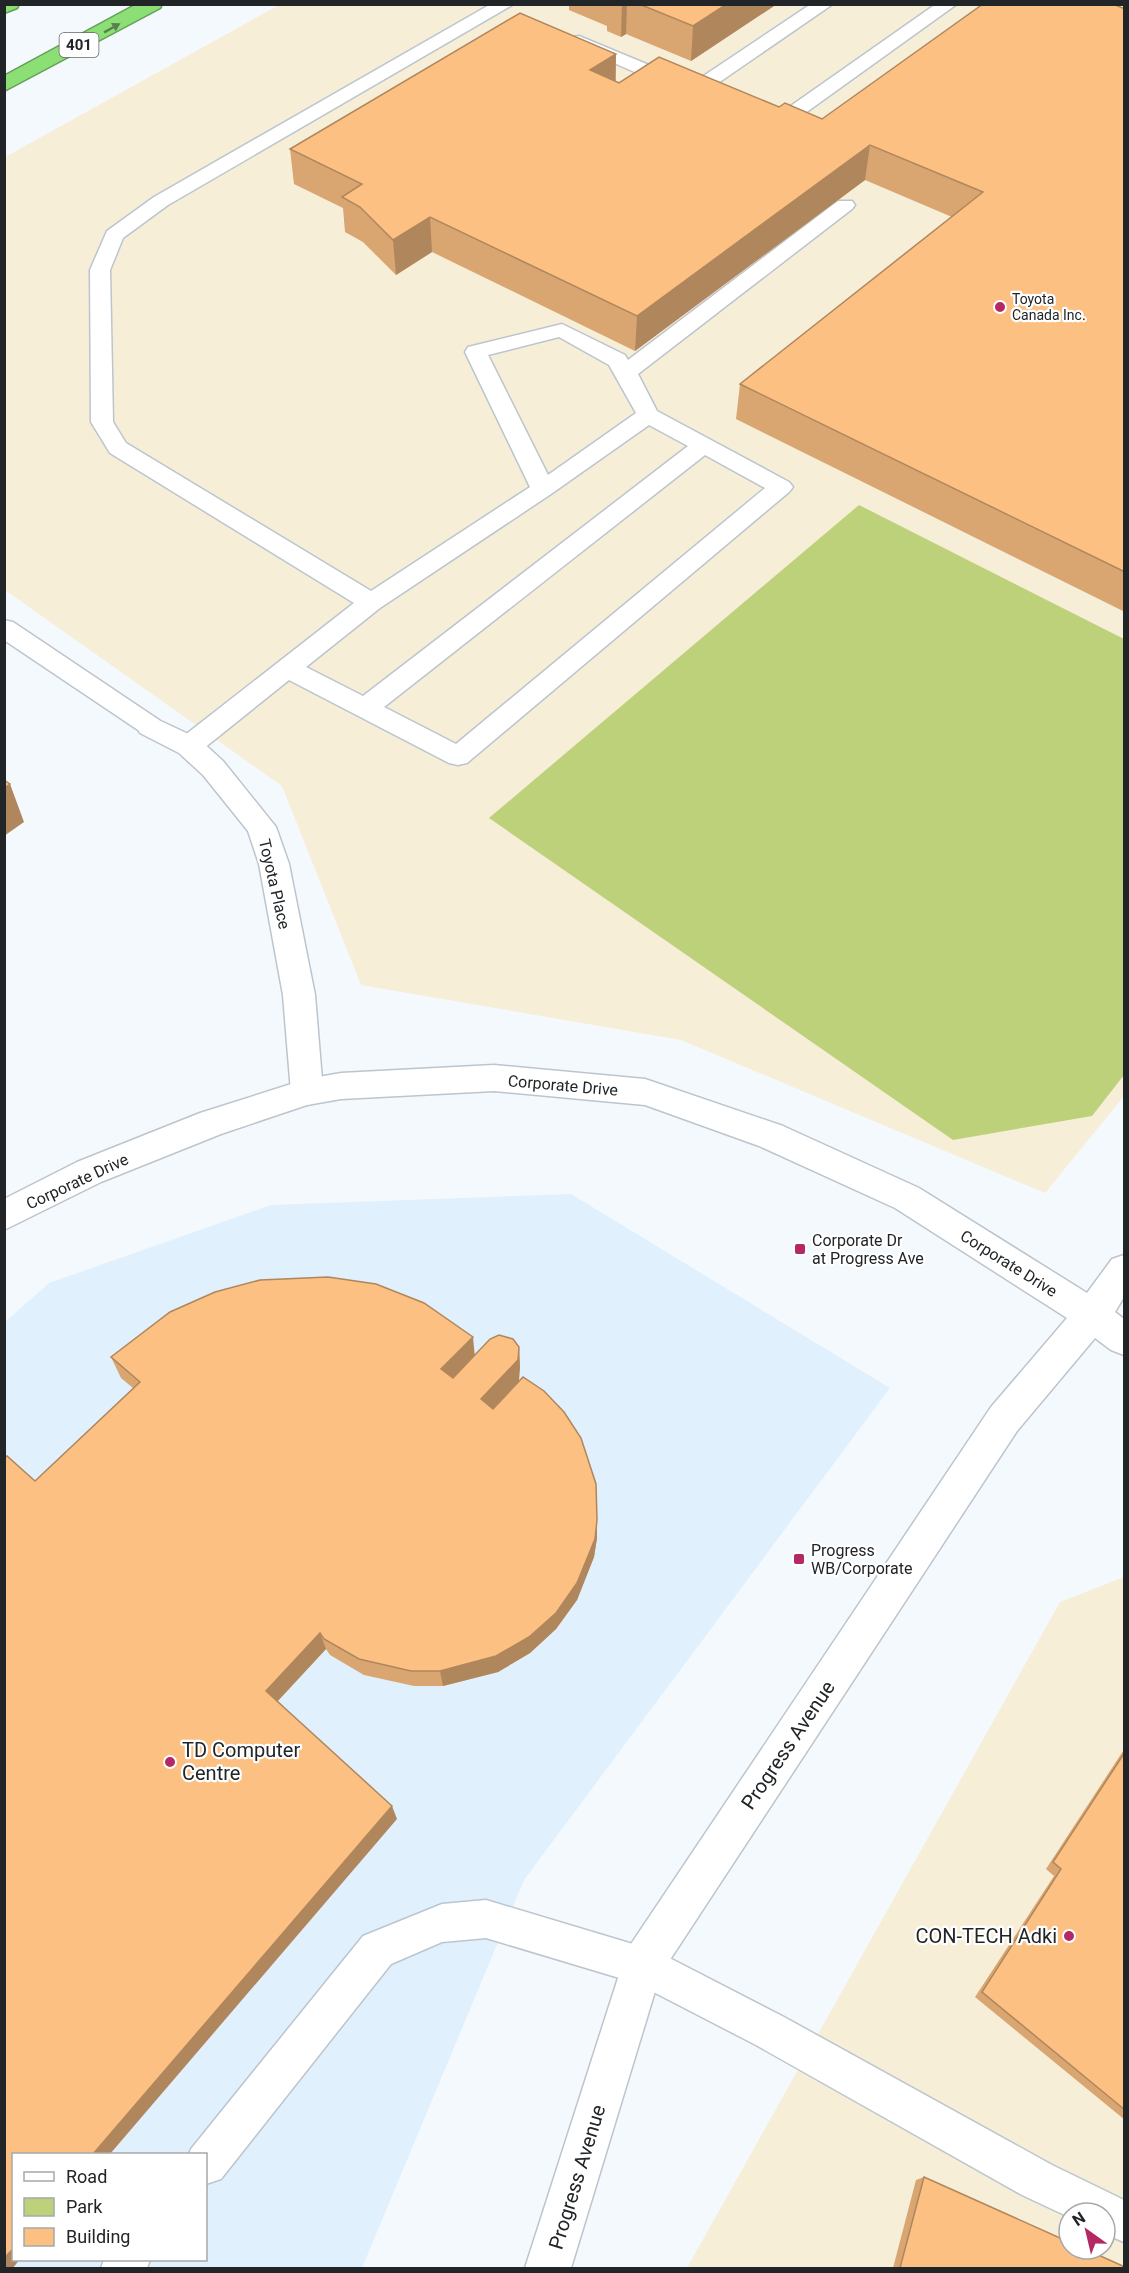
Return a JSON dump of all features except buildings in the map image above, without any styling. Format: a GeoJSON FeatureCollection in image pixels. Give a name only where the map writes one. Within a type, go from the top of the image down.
{"type":"FeatureCollection","features":[{"type":"Feature","properties":{"kind":"highway"},"geometry":{"type":"LineString","coordinates":[[4,7],[10,4]]}},
{"type":"Feature","properties":{"kind":"highway","name":"401"},"geometry":{"type":"LineString","coordinates":[[4,86],[153,4]]}},
{"type":"Feature","properties":{"kind":"street","name":"Toyota Place"},"geometry":{"type":"LineString","coordinates":[[150,726],[189,746],[213,768],[261,827],[271,855],[299,995],[307,1092]]}},
{"type":"Feature","properties":{"kind":"street","name":"Corporate Drive"},"geometry":{"type":"LineString","coordinates":[[4,1216],[88,1172],[212,1123],[307,1092],[341,1086],[494,1078],[645,1092],[771,1136],[907,1198],[1092,1315],[1125,1340]]}},
{"type":"Feature","properties":{"kind":"street","name":"Progress Avenue"},"geometry":{"type":"LineString","coordinates":[[548,2268],[642,1965],[1004,1419],[1092,1315],[1125,1270]]}},
{"type":"Feature","properties":{"kind":"lane"},"geometry":{"type":"LineString","coordinates":[[694,91],[824,4]]}},
{"type":"Feature","properties":{"kind":"lane"},"geometry":{"type":"LineString","coordinates":[[745,112],[776,125],[948,4]]}},
{"type":"Feature","properties":{"kind":"lane"},"geometry":{"type":"LineString","coordinates":[[371,602],[118,448],[102,422],[100,270],[114,235],[161,201],[508,8]]}},
{"type":"Feature","properties":{"kind":"lane"},"geometry":{"type":"LineString","coordinates":[[560,32],[725,104]]}},
{"type":"Feature","properties":{"kind":"lane"},"geometry":{"type":"LineString","coordinates":[[626,372],[845,204]]}},
{"type":"Feature","properties":{"kind":"lane"},"geometry":{"type":"LineString","coordinates":[[287,668],[458,756],[782,487],[648,415],[626,372],[616,360],[562,330],[476,352],[543,489]]}},
{"type":"Feature","properties":{"kind":"lane"},"geometry":{"type":"LineString","coordinates":[[189,746],[371,602],[543,489],[648,415]]}},
{"type":"Feature","properties":{"kind":"lane"},"geometry":{"type":"LineString","coordinates":[[365,708],[703,445]]}},
{"type":"Feature","properties":{"kind":"lane"},"geometry":{"type":"LineString","coordinates":[[4,628],[150,726]]}},
{"type":"Feature","properties":{"kind":"lane"},"geometry":{"type":"LineString","coordinates":[[207,2163],[377,1950],[442,1923],[486,1918],[538,1936],[642,1965],[770,2031],[1037,2180],[1125,2221]]}},
{"type":"Feature","properties":{"kind":"shaded area"},"geometry":{"type":"Polygon","coordinates":[[[279,5],[1124,5],[1124,1096],[1045,1193],[681,1040],[361,985],[282,786],[5,590],[5,157],[279,5]]]}},
{"type":"Feature","properties":{"kind":"shaded area"},"geometry":{"type":"Polygon","coordinates":[[[571,1194],[890,1388],[524,1880],[362,2268],[5,2268],[4,1323],[49,1283],[271,1205],[571,1194]]]}},
{"type":"Feature","properties":{"kind":"shaded area"},"geometry":{"type":"Polygon","coordinates":[[[1124,1577],[1124,2268],[687,2268],[1060,1602],[1124,1577]]]}},
{"type":"Feature","properties":{"kind":"green space"},"geometry":{"type":"Polygon","coordinates":[[[859,505],[1124,639],[1124,1075],[1092,1116],[953,1140],[489,818],[859,505]]]}},
{"type":"Feature","properties":{"kind":"place","name":"Toyota Canada Inc."},"geometry":{"type":"Point","coordinates":[1000,307]}},
{"type":"Feature","properties":{"kind":"place","name":"Corporate Dr at Progress Ave"},"geometry":{"type":"Point","coordinates":[800,1249]}},
{"type":"Feature","properties":{"kind":"place","name":"Progress WB/Corporate"},"geometry":{"type":"Point","coordinates":[799,1559]}},
{"type":"Feature","properties":{"kind":"place","name":"TD Computer Centre"},"geometry":{"type":"Point","coordinates":[170,1762]}},
{"type":"Feature","properties":{"kind":"place","name":"CON-TECH Adki"},"geometry":{"type":"Point","coordinates":[1069,1936]}}]}
